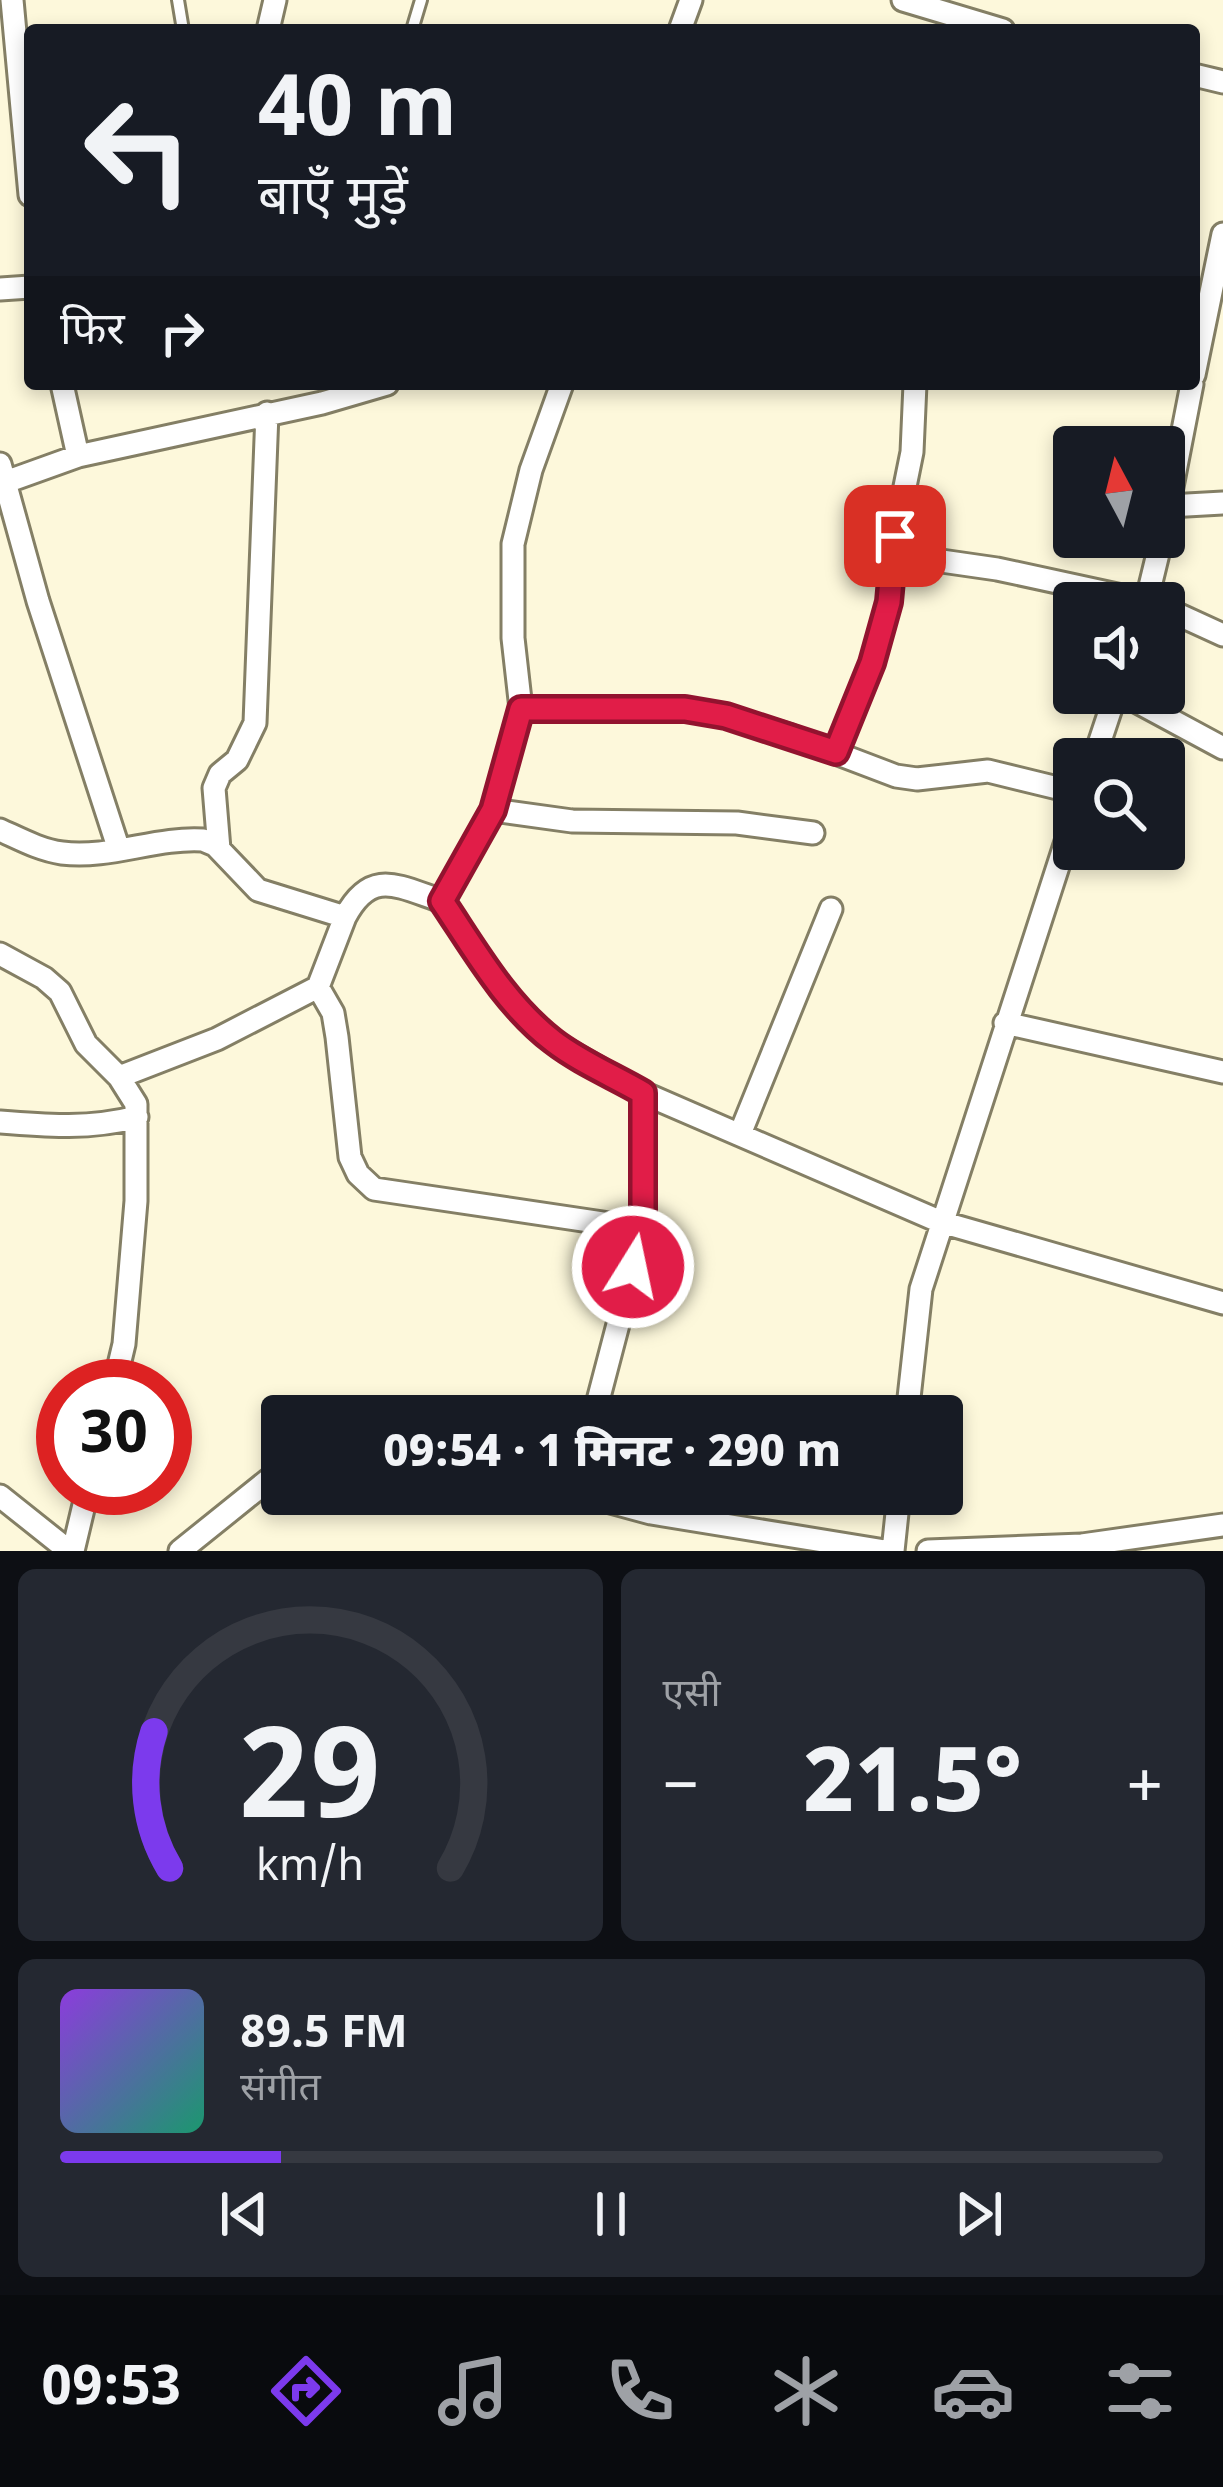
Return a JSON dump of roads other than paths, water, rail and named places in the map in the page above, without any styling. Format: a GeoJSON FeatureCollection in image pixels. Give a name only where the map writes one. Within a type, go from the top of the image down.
{"type":"FeatureCollection","features":[{"type":"Feature","properties":{"kind":"street"},"geometry":{"type":"LineString","coordinates":[[12,0],[24,129]]}},
{"type":"Feature","properties":{"kind":"street"},"geometry":{"type":"LineString","coordinates":[[903,0],[982,24]]}},
{"type":"Feature","properties":{"kind":"street"},"geometry":{"type":"LineString","coordinates":[[1200,318],[1223,234]]}},
{"type":"Feature","properties":{"kind":"street"},"geometry":{"type":"LineString","coordinates":[[63,390],[78,456]]}},
{"type":"Feature","properties":{"kind":"street"},"geometry":{"type":"LineString","coordinates":[[442,901],[493,810],[521,709],[513,638],[513,544],[531,470],[560,390]]}},
{"type":"Feature","properties":{"kind":"street"},"geometry":{"type":"LineString","coordinates":[[836,752],[872,663],[889,602],[912,452],[915,390]]}},
{"type":"Feature","properties":{"kind":"street"},"geometry":{"type":"LineString","coordinates":[[1184,426],[1191,390]]}},
{"type":"Feature","properties":{"kind":"street"},"geometry":{"type":"LineString","coordinates":[[118,850],[2,477],[267,413],[313,394]]}},
{"type":"Feature","properties":{"kind":"street"},"geometry":{"type":"LineString","coordinates":[[219,849],[214,788],[249,741],[255,723],[267,413]]}},
{"type":"Feature","properties":{"kind":"street"},"geometry":{"type":"LineString","coordinates":[[1185,517],[1223,503]]}},
{"type":"Feature","properties":{"kind":"street"},"geometry":{"type":"LineString","coordinates":[[893,554],[1057,582]]}},
{"type":"Feature","properties":{"kind":"street"},"geometry":{"type":"LineString","coordinates":[[1185,618],[1223,635]]}},
{"type":"Feature","properties":{"kind":"street"},"geometry":{"type":"LineString","coordinates":[[521,709],[685,709],[726,716],[896,776],[988,771],[1053,787]]}},
{"type":"Feature","properties":{"kind":"street"},"geometry":{"type":"LineString","coordinates":[[1158,714],[1223,748]]}},
{"type":"Feature","properties":{"kind":"street"},"geometry":{"type":"LineString","coordinates":[[493,810],[572,821],[737,823],[813,833]]}},
{"type":"Feature","properties":{"kind":"street"},"geometry":{"type":"LineString","coordinates":[[0,830],[64,854],[203,840],[219,849],[258,890],[345,917]]}},
{"type":"Feature","properties":{"kind":"street"},"geometry":{"type":"LineString","coordinates":[[910,1395],[921,1289],[1056,870]]}},
{"type":"Feature","properties":{"kind":"street"},"geometry":{"type":"LineString","coordinates":[[119,1077],[217,1039],[318,987],[356,897],[380,884],[442,901],[497,983],[524,1014],[555,1042],[643,1093],[941,1222],[1223,1304]]}},
{"type":"Feature","properties":{"kind":"street"},"geometry":{"type":"LineString","coordinates":[[740,1135],[831,909]]}},
{"type":"Feature","properties":{"kind":"street"},"geometry":{"type":"LineString","coordinates":[[0,954],[60,992],[86,1044],[119,1077],[136,1104],[136,1201],[119,1359]]}},
{"type":"Feature","properties":{"kind":"street"},"geometry":{"type":"LineString","coordinates":[[318,987],[333,1013],[350,1157],[358,1174],[374,1189],[643,1229]]}},
{"type":"Feature","properties":{"kind":"street"},"geometry":{"type":"LineString","coordinates":[[1005,1023],[1223,1072]]}},
{"type":"Feature","properties":{"kind":"street"},"geometry":{"type":"LineString","coordinates":[[599,1395],[643,1229],[643,1093]]}},
{"type":"Feature","properties":{"kind":"street"},"geometry":{"type":"LineString","coordinates":[[0,1122],[61,1127],[110,1125],[137,1118]]}},
{"type":"Feature","properties":{"kind":"street"},"geometry":{"type":"LineString","coordinates":[[180,1551],[261,1486]]}},
{"type":"Feature","properties":{"kind":"street"},"geometry":{"type":"LineString","coordinates":[[0,1496],[71,1551],[81,1515]]}},
{"type":"Feature","properties":{"kind":"street"},"geometry":{"type":"LineString","coordinates":[[664,1515],[889,1551],[895,1515]]}},
{"type":"Feature","properties":{"kind":"street"},"geometry":{"type":"LineString","coordinates":[[928,1551],[1127,1545],[1223,1525]]}}]}
